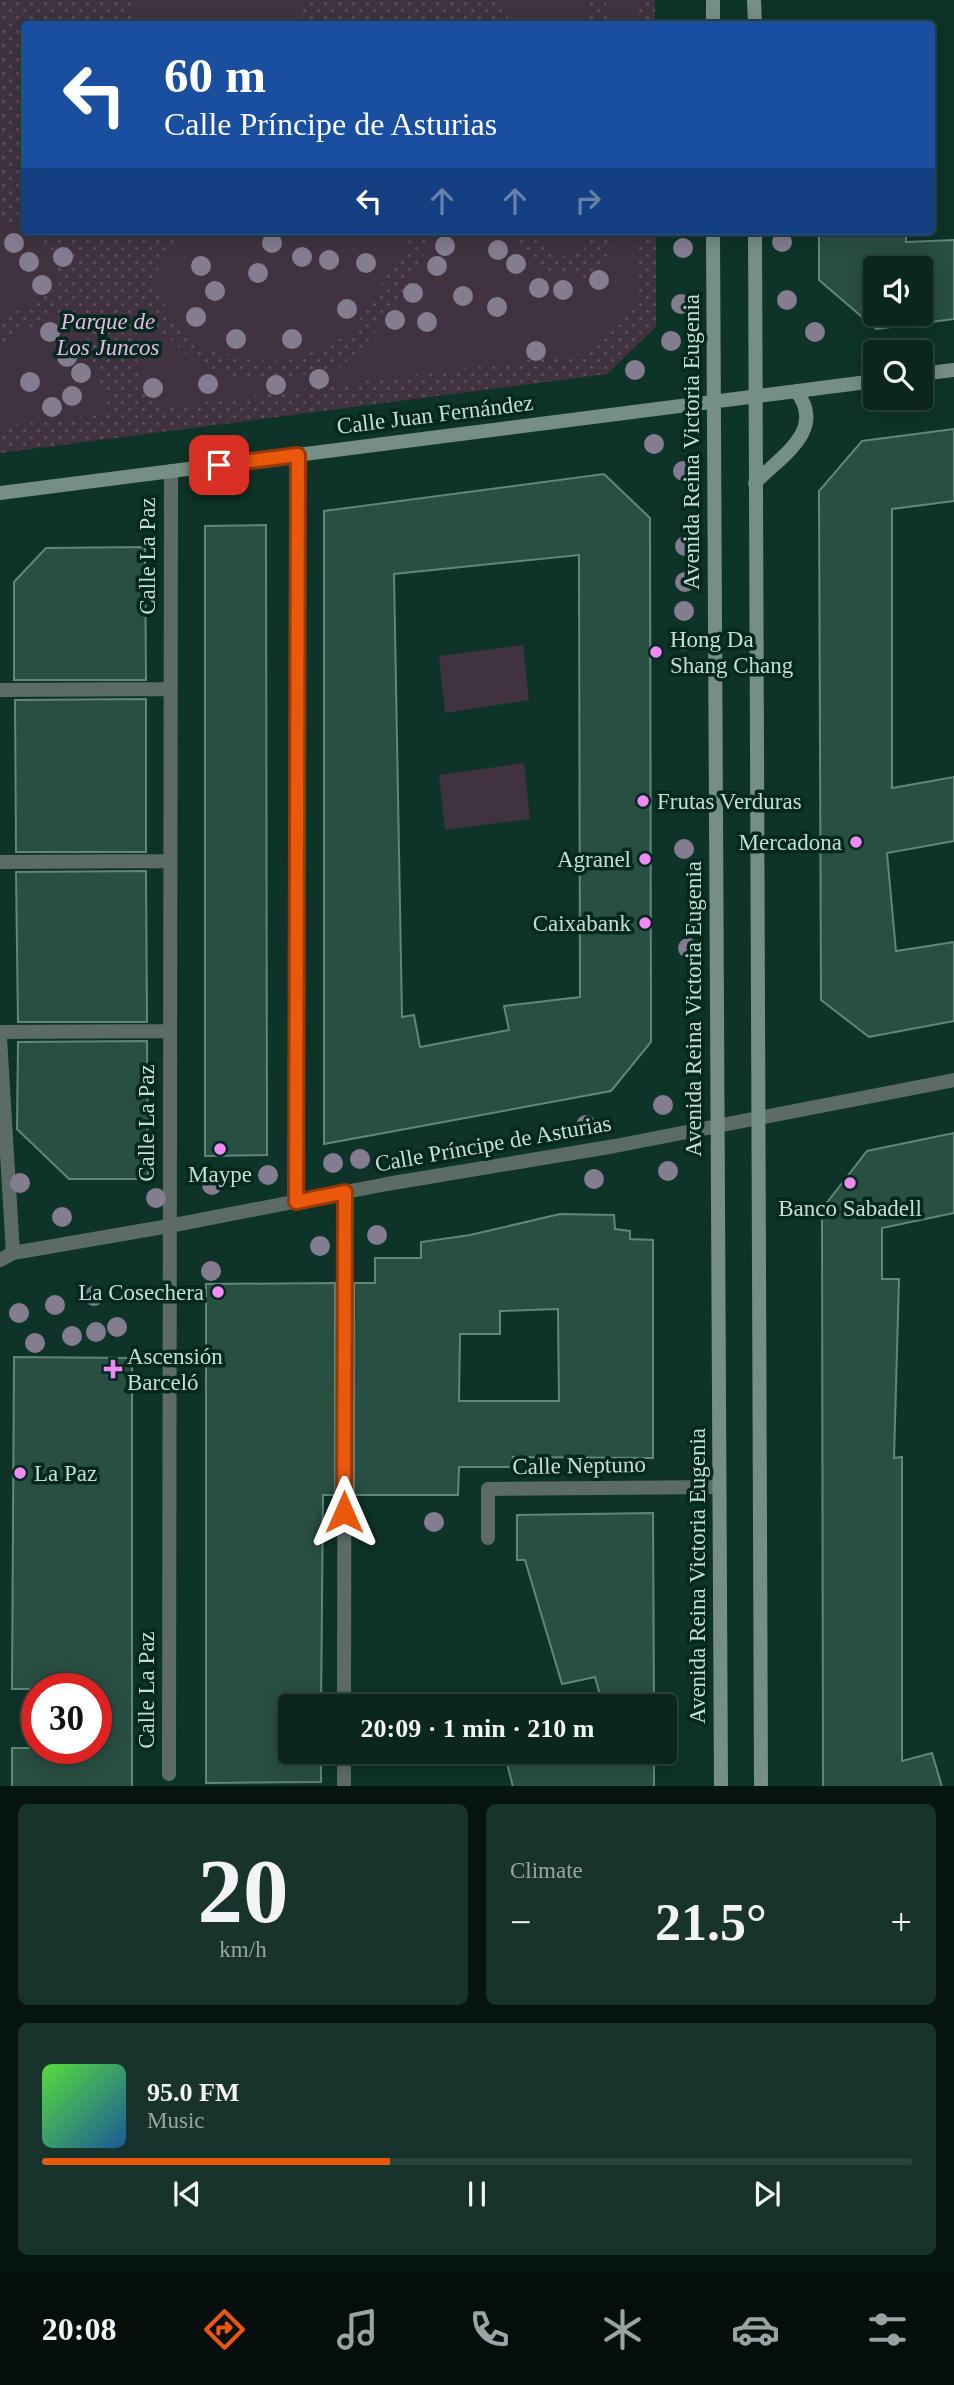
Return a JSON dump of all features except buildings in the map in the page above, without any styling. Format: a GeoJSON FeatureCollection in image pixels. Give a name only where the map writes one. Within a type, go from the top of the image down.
{"type":"FeatureCollection","features":[{"type":"Feature","properties":{"kind":"main road"},"geometry":{"type":"LineString","coordinates":[[713,0],[713,21]]}},
{"type":"Feature","properties":{"kind":"main road"},"geometry":{"type":"LineString","coordinates":[[754,0],[755,21]]}},
{"type":"Feature","properties":{"kind":"main road","name":"Avenida Reina Victoria Eugenia"},"geometry":{"type":"LineString","coordinates":[[713,235],[720,1786]]}},
{"type":"Feature","properties":{"kind":"main road"},"geometry":{"type":"LineString","coordinates":[[755,235],[761,1786]]}},
{"type":"Feature","properties":{"kind":"main road"},"geometry":{"type":"LineString","coordinates":[[933,372],[954,370]]}},
{"type":"Feature","properties":{"kind":"main road","name":"Calle Juan Fernández"},"geometry":{"type":"LineString","coordinates":[[0,494],[863,383]]}},
{"type":"Feature","properties":{"kind":"main road"},"geometry":{"type":"LineString","coordinates":[[755,483],[769,468],[788,455],[800,439],[804,409],[802,399],[796,391]]}},
{"type":"Feature","properties":{"kind":"street"},"geometry":{"type":"LineString","coordinates":[[296,1202],[298,455]]}},
{"type":"Feature","properties":{"kind":"street","name":"Calle La Paz"},"geometry":{"type":"LineString","coordinates":[[169,1774],[170,471]]}},
{"type":"Feature","properties":{"kind":"street"},"geometry":{"type":"LineString","coordinates":[[0,690],[169,689]]}},
{"type":"Feature","properties":{"kind":"street"},"geometry":{"type":"LineString","coordinates":[[0,862],[169,861]]}},
{"type":"Feature","properties":{"kind":"street"},"geometry":{"type":"LineString","coordinates":[[0,1032],[169,1031]]}},
{"type":"Feature","properties":{"kind":"street"},"geometry":{"type":"LineString","coordinates":[[0,1038],[6,1256]]}},
{"type":"Feature","properties":{"kind":"street","name":"Calle Príncipe de Asturias"},"geometry":{"type":"LineString","coordinates":[[6,1256],[345,1192],[757,1119],[954,1080]]}},
{"type":"Feature","properties":{"kind":"street"},"geometry":{"type":"LineString","coordinates":[[344,1694],[345,1192]]}},
{"type":"Feature","properties":{"kind":"street","name":"Calle Neptuno"},"geometry":{"type":"LineString","coordinates":[[488,1538],[488,1489],[719,1487]]}},
{"type":"Feature","properties":{"kind":"street"},"geometry":{"type":"LineString","coordinates":[[344,1764],[344,1786]]}},
{"type":"Feature","properties":{"kind":"green space","name":"Parque de Los Juncos"},"geometry":{"type":"Polygon","coordinates":[[[0,0],[655,0],[655,21],[21,21],[21,235],[656,235],[656,327],[607,374],[0,453],[0,0]]]}},
{"type":"Feature","properties":{"kind":"green space"},"geometry":{"type":"Polygon","coordinates":[[[130,0],[300,0],[297,21],[134,21],[130,0]]]}},
{"type":"Feature","properties":{"kind":"green space"},"geometry":{"type":"Polygon","coordinates":[[[507,0],[588,0],[589,21],[508,21],[507,0]]]}},
{"type":"Feature","properties":{"kind":"green space"},"geometry":{"type":"Polygon","coordinates":[[[606,0],[638,0],[639,21],[608,21],[606,0]]]}},
{"type":"Feature","properties":{"kind":"green space"},"geometry":{"type":"Polygon","coordinates":[[[0,223],[21,227],[21,235],[31,235],[58,268],[59,288],[0,320],[0,223]]]}},
{"type":"Feature","properties":{"kind":"green space"},"geometry":{"type":"Polygon","coordinates":[[[180,235],[412,235],[353,330],[327,347],[285,361],[247,360],[206,347],[174,317],[150,283],[180,235]]]}},
{"type":"Feature","properties":{"kind":"green space"},"geometry":{"type":"Polygon","coordinates":[[[433,235],[507,235],[540,267],[560,274],[589,278],[611,250],[616,235],[636,235],[635,308],[592,352],[159,408],[141,382],[137,365],[137,333],[146,327],[170,339],[200,366],[238,380],[293,377],[341,367],[368,341],[403,296],[433,235]]]}},
{"type":"Feature","properties":{"kind":"green space"},"geometry":{"type":"Polygon","coordinates":[[[534,235],[592,235],[584,250],[564,256],[543,245],[534,235]]]}},
{"type":"Feature","properties":{"kind":"green space"},"geometry":{"type":"Polygon","coordinates":[[[82,317],[93,366],[110,414],[0,426],[0,348],[46,318],[82,317]]]}},
{"type":"Feature","properties":{"kind":"green space"},"geometry":{"type":"Polygon","coordinates":[[[523,645],[529,700],[445,713],[439,656],[523,645]]]}},
{"type":"Feature","properties":{"kind":"green space"},"geometry":{"type":"Polygon","coordinates":[[[524,763],[530,819],[445,830],[439,775],[524,763]]]}},
{"type":"Feature","properties":{"kind":"place","name":"Hong Da Shang Chang"},"geometry":{"type":"Point","coordinates":[656,652]}},
{"type":"Feature","properties":{"kind":"place","name":"Frutas Verduras"},"geometry":{"type":"Point","coordinates":[643,801]}},
{"type":"Feature","properties":{"kind":"place","name":"Mercadona"},"geometry":{"type":"Point","coordinates":[856,842]}},
{"type":"Feature","properties":{"kind":"place","name":"Agranel"},"geometry":{"type":"Point","coordinates":[645,859]}},
{"type":"Feature","properties":{"kind":"place","name":"Caixabank"},"geometry":{"type":"Point","coordinates":[645,923]}},
{"type":"Feature","properties":{"kind":"place","name":"Maype"},"geometry":{"type":"Point","coordinates":[220,1149]}},
{"type":"Feature","properties":{"kind":"place","name":"Banco Sabadell"},"geometry":{"type":"Point","coordinates":[850,1183]}},
{"type":"Feature","properties":{"kind":"place","name":"La Cosechera"},"geometry":{"type":"Point","coordinates":[218,1292]}},
{"type":"Feature","properties":{"kind":"place","name":"Ascensión Barceló"},"geometry":{"type":"Point","coordinates":[113,1369]}},
{"type":"Feature","properties":{"kind":"place","name":"La Paz"},"geometry":{"type":"Point","coordinates":[20,1473]}},
{"type":"Feature","properties":{"kind":"route"},"geometry":{"type":"LineString","coordinates":[[219,465],[298,455],[296,1202],[345,1192],[344,1512]]}}]}
